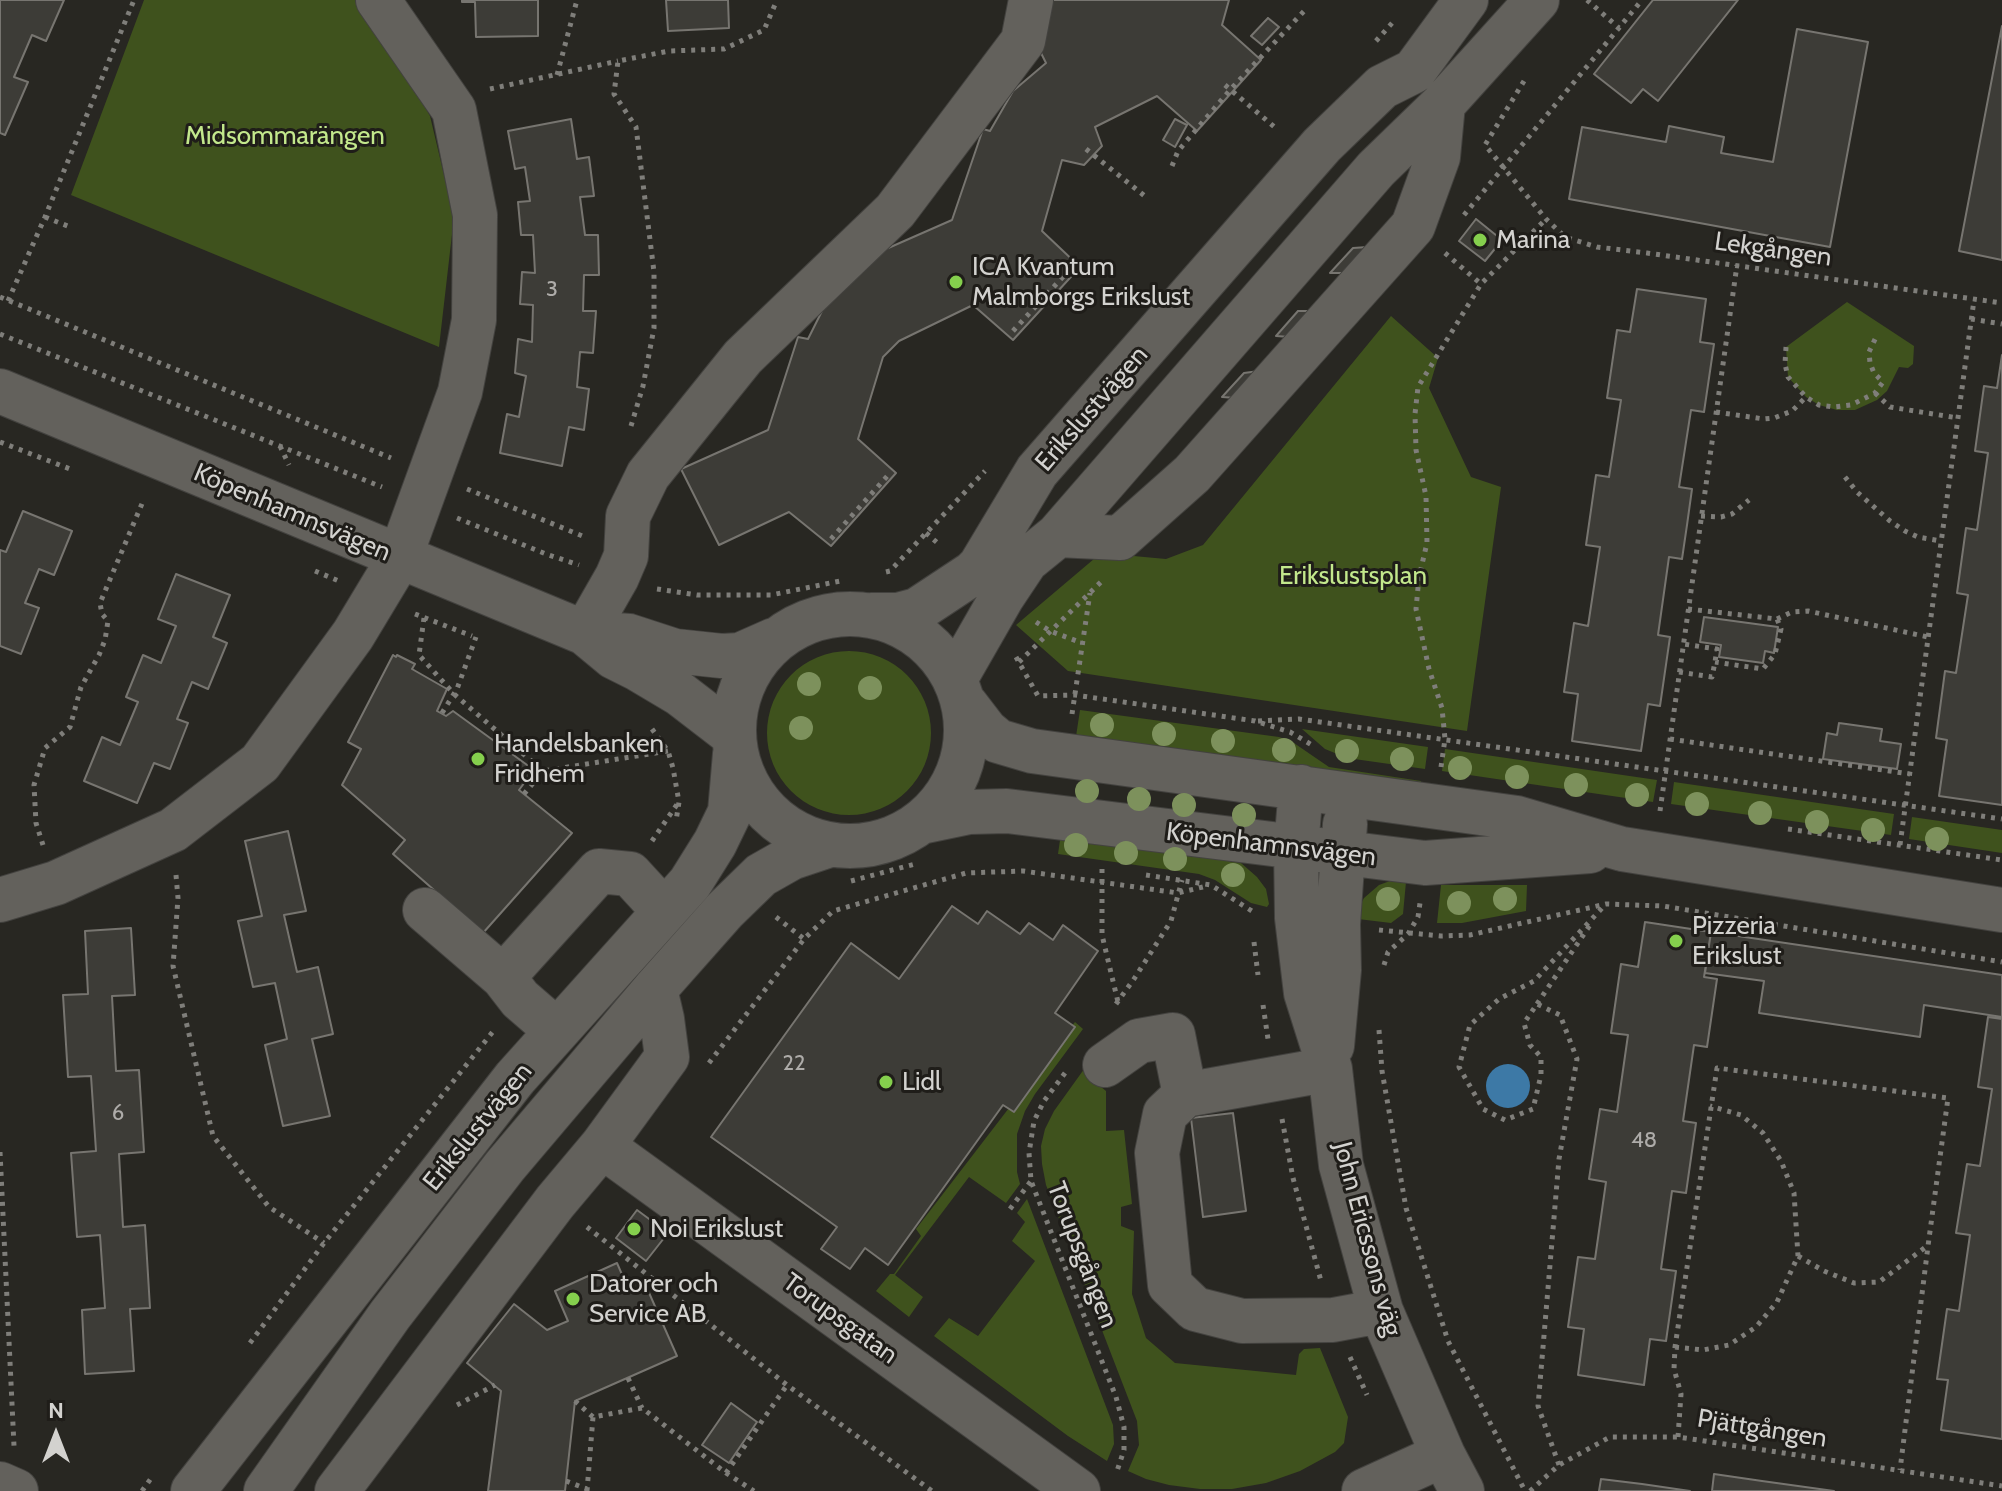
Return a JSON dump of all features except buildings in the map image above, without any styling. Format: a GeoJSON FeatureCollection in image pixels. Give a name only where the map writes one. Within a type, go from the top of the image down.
{"type":"FeatureCollection","features":[{"type":"Feature","properties":{"kind":"street"},"geometry":{"type":"LineString","coordinates":[[0,900],[56,883],[173,830],[260,763],[353,635],[400,557],[460,392],[474,320],[475,215],[454,110],[378,0]]}},
{"type":"Feature","properties":{"kind":"street"},"geometry":{"type":"LineString","coordinates":[[585,633],[626,556],[628,516],[648,475],[743,357],[895,211],[1023,41],[1031,0]]}},
{"type":"Feature","properties":{"kind":"street","name":"Erikslustvägen"},"geometry":{"type":"LineString","coordinates":[[866,589],[898,615],[917,610],[973,573],[1037,471],[1322,145],[1382,87],[1414,71],[1466,0]]}},
{"type":"Feature","properties":{"kind":"street"},"geometry":{"type":"LineString","coordinates":[[960,692],[1002,597],[1026,561],[1058,535],[1376,169],[1443,104],[1537,0]]}},
{"type":"Feature","properties":{"kind":"street"},"geometry":{"type":"LineString","coordinates":[[1376,169],[1414,71]]}},
{"type":"Feature","properties":{"kind":"street"},"geometry":{"type":"LineString","coordinates":[[1058,535],[1120,538],[1203,462],[1413,226],[1438,157],[1443,104]]}},
{"type":"Feature","properties":{"kind":"street","name":"Köpenhamnsvägen"},"geometry":{"type":"LineString","coordinates":[[0,391],[585,633],[614,657],[680,694],[734,744]]}},
{"type":"Feature","properties":{"kind":"street"},"geometry":{"type":"LineString","coordinates":[[1003,526],[1124,459]]}},
{"type":"Feature","properties":{"kind":"street","name":"Köpenhamnsvägen"},"geometry":{"type":"LineString","coordinates":[[585,633],[629,636],[675,651],[740,655],[796,626],[820,617],[845,613],[866,589],[905,627],[934,649],[986,731],[998,741],[1032,751],[1517,818],[1622,849],[2002,910]]}},
{"type":"Feature","properties":{"kind":"street","name":"Köpenhamnsvägen"},"geometry":{"type":"LineString","coordinates":[[774,640],[751,667],[737,699],[734,744],[748,789],[773,819],[805,838],[834,864],[870,845],[897,837],[925,841],[969,812],[1007,811],[1425,863],[1622,849]]}},
{"type":"Feature","properties":{"kind":"street","name":"Köpenhamnsvägen"},"geometry":{"type":"LineString","coordinates":[[925,841],[964,756],[967,730],[960,692]]}},
{"type":"Feature","properties":{"kind":"street","name":"Erikslustvägen"},"geometry":{"type":"LineString","coordinates":[[193,1491],[515,1078],[690,883],[730,812],[734,744]]}},
{"type":"Feature","properties":{"kind":"street","name":"John Ericssons väg"},"geometry":{"type":"LineString","coordinates":[[1301,787],[1296,901],[1306,993],[1330,1069],[1341,1165],[1381,1311],[1453,1473]]}},
{"type":"Feature","properties":{"kind":"street","name":"John Ericssons väg"},"geometry":{"type":"LineString","coordinates":[[1330,1069],[1339,970],[1338,924],[1347,793]]}},
{"type":"Feature","properties":{"kind":"street","name":"Erikslustvägen"},"geometry":{"type":"LineString","coordinates":[[266,1491],[390,1315],[505,1166],[725,910],[761,875],[791,858],[834,864]]}},
{"type":"Feature","properties":{"kind":"street"},"geometry":{"type":"LineString","coordinates":[[503,977],[599,871],[630,874],[664,911]]}},
{"type":"Feature","properties":{"kind":"street"},"geometry":{"type":"LineString","coordinates":[[425,910],[503,977],[520,999],[557,1031]]}},
{"type":"Feature","properties":{"kind":"street"},"geometry":{"type":"LineString","coordinates":[[337,1491],[667,1057],[655,989]]}},
{"type":"Feature","properties":{"kind":"street"},"geometry":{"type":"LineString","coordinates":[[1106,1046],[1173,1035],[1185,1095]]}},
{"type":"Feature","properties":{"kind":"street"},"geometry":{"type":"LineString","coordinates":[[1330,1069],[1185,1095],[1165,1114],[1157,1153],[1170,1285],[1195,1309],[1242,1321],[1333,1320],[1381,1311]]}},
{"type":"Feature","properties":{"kind":"street","name":"Torupsgatan"},"geometry":{"type":"LineString","coordinates":[[602,1146],[1096,1487]]}},
{"type":"Feature","properties":{"kind":"street"},"geometry":{"type":"LineString","coordinates":[[1364,1491],[1453,1473]]}},
{"type":"Feature","properties":{"kind":"street"},"geometry":{"type":"LineString","coordinates":[[0,1484],[16,1491]]}},
{"type":"Feature","properties":{"kind":"path"},"geometry":{"type":"LineString","coordinates":[[8,301],[134,0]]}},
{"type":"Feature","properties":{"kind":"path"},"geometry":{"type":"LineString","coordinates":[[557,75],[577,0]]}},
{"type":"Feature","properties":{"kind":"path"},"geometry":{"type":"LineString","coordinates":[[1587,0],[1619,28]]}},
{"type":"Feature","properties":{"kind":"path"},"geometry":{"type":"LineString","coordinates":[[1457,224],[1642,0]]}},
{"type":"Feature","properties":{"kind":"path"},"geometry":{"type":"LineString","coordinates":[[1172,166],[1178,151],[1227,88],[1305,10]]}},
{"type":"Feature","properties":{"kind":"path"},"geometry":{"type":"LineString","coordinates":[[446,98],[618,61]]}},
{"type":"Feature","properties":{"kind":"path"},"geometry":{"type":"LineString","coordinates":[[1227,88],[1288,139]]}},
{"type":"Feature","properties":{"kind":"path","name":"Lekgången"},"geometry":{"type":"LineString","coordinates":[[1485,145],[1546,219],[1565,237],[1597,247],[2002,303]]}},
{"type":"Feature","properties":{"kind":"path"},"geometry":{"type":"LineString","coordinates":[[1086,149],[1146,197]]}},
{"type":"Feature","properties":{"kind":"path"},"geometry":{"type":"LineString","coordinates":[[45,217],[70,227]]}},
{"type":"Feature","properties":{"kind":"path"},"geometry":{"type":"LineString","coordinates":[[1439,778],[1445,739],[1442,708],[1429,669],[1416,609],[1427,543],[1426,496],[1416,450],[1418,387],[1481,284],[1546,219]]}},
{"type":"Feature","properties":{"kind":"path"},"geometry":{"type":"LineString","coordinates":[[1660,811],[1737,265]]}},
{"type":"Feature","properties":{"kind":"path"},"geometry":{"type":"LineString","coordinates":[[1013,331],[1041,296],[1072,267]]}},
{"type":"Feature","properties":{"kind":"path"},"geometry":{"type":"LineString","coordinates":[[1041,296],[1053,305]]}},
{"type":"Feature","properties":{"kind":"path"},"geometry":{"type":"LineString","coordinates":[[1900,845],[1974,300]]}},
{"type":"Feature","properties":{"kind":"path"},"geometry":{"type":"LineString","coordinates":[[1971,319],[2002,324]]}},
{"type":"Feature","properties":{"kind":"path"},"geometry":{"type":"LineString","coordinates":[[0,334],[420,503]]}},
{"type":"Feature","properties":{"kind":"path"},"geometry":{"type":"LineString","coordinates":[[1786,347],[1788,377],[1806,397],[1819,405],[1851,405],[1875,393],[1883,382],[1870,363],[1869,352],[1877,335]]}},
{"type":"Feature","properties":{"kind":"path"},"geometry":{"type":"LineString","coordinates":[[1875,393],[1890,407],[1958,418]]}},
{"type":"Feature","properties":{"kind":"path"},"geometry":{"type":"LineString","coordinates":[[1716,412],[1774,418],[1792,411],[1806,397]]}},
{"type":"Feature","properties":{"kind":"path"},"geometry":{"type":"LineString","coordinates":[[771,595],[866,589],[890,571],[989,467]]}},
{"type":"Feature","properties":{"kind":"path"},"geometry":{"type":"LineString","coordinates":[[831,539],[890,473]]}},
{"type":"Feature","properties":{"kind":"path"},"geometry":{"type":"LineString","coordinates":[[1845,477],[1857,492],[1905,531],[1941,541]]}},
{"type":"Feature","properties":{"kind":"path"},"geometry":{"type":"LineString","coordinates":[[56,883],[36,823],[34,785],[45,748],[70,727],[81,687],[105,640],[108,621],[102,614],[100,603],[144,499]]}},
{"type":"Feature","properties":{"kind":"path"},"geometry":{"type":"LineString","coordinates":[[1701,516],[1732,514],[1749,500]]}},
{"type":"Feature","properties":{"kind":"path"},"geometry":{"type":"LineString","coordinates":[[1075,695],[1090,592]]}},
{"type":"Feature","properties":{"kind":"path"},"geometry":{"type":"LineString","coordinates":[[376,596],[476,637],[454,694],[442,713]]}},
{"type":"Feature","properties":{"kind":"path"},"geometry":{"type":"LineString","coordinates":[[1688,609],[1777,619],[1792,612],[1808,611],[1928,637]]}},
{"type":"Feature","properties":{"kind":"path"},"geometry":{"type":"LineString","coordinates":[[1026,615],[1050,631],[1082,643]]}},
{"type":"Feature","properties":{"kind":"path"},"geometry":{"type":"LineString","coordinates":[[424,618],[419,655],[454,694],[543,771]]}},
{"type":"Feature","properties":{"kind":"path"},"geometry":{"type":"LineString","coordinates":[[1715,662],[1763,669],[1775,654],[1781,629],[1777,619]]}},
{"type":"Feature","properties":{"kind":"path"},"geometry":{"type":"LineString","coordinates":[[1679,672],[1712,677],[1717,649],[1683,644]]}},
{"type":"Feature","properties":{"kind":"path"},"geometry":{"type":"LineString","coordinates":[[1013,652],[1038,696],[1075,695],[1255,721],[1299,719],[2002,819]]}},
{"type":"Feature","properties":{"kind":"path"},"geometry":{"type":"LineString","coordinates":[[644,719],[668,751],[679,802]]}},
{"type":"Feature","properties":{"kind":"path"},"geometry":{"type":"LineString","coordinates":[[1670,739],[1910,774]]}},
{"type":"Feature","properties":{"kind":"path"},"geometry":{"type":"LineString","coordinates":[[524,794],[543,771],[668,751]]}},
{"type":"Feature","properties":{"kind":"path"},"geometry":{"type":"LineString","coordinates":[[173,830],[178,898],[173,966],[213,1136],[269,1207],[324,1243]]}},
{"type":"Feature","properties":{"kind":"path"},"geometry":{"type":"LineString","coordinates":[[834,864],[854,881],[925,841]]}},
{"type":"Feature","properties":{"kind":"path"},"geometry":{"type":"LineString","coordinates":[[1102,869],[1102,935],[1126,1025],[1106,1046]]}},
{"type":"Feature","properties":{"kind":"path"},"geometry":{"type":"LineString","coordinates":[[700,1075],[804,939],[833,911],[966,873],[1023,871],[1178,893],[1211,885],[1254,913]]}},
{"type":"Feature","properties":{"kind":"path","name":"Torupsgången"},"geometry":{"type":"LineString","coordinates":[[1096,1487],[1124,1450],[1124,1427],[1116,1397],[1031,1181],[1029,1153],[1034,1121],[1044,1101],[1106,1046],[1118,1001],[1171,921],[1182,879],[1211,885]]}},
{"type":"Feature","properties":{"kind":"path"},"geometry":{"type":"LineString","coordinates":[[1598,913],[1524,1023],[1530,1045],[1541,1057],[1541,1075],[1533,1109],[1505,1120],[1483,1109],[1459,1067],[1470,1025],[1499,999],[1534,981],[1606,904]]}},
{"type":"Feature","properties":{"kind":"path"},"geometry":{"type":"LineString","coordinates":[[1383,966],[1388,952],[1408,934],[1470,935],[1606,904],[1663,906],[2002,962]]}},
{"type":"Feature","properties":{"kind":"path"},"geometry":{"type":"LineString","coordinates":[[767,910],[804,939]]}},
{"type":"Feature","properties":{"kind":"path"},"geometry":{"type":"LineString","coordinates":[[1537,1004],[1560,1015],[1577,1059],[1559,1159],[1538,1406],[1559,1465]]}},
{"type":"Feature","properties":{"kind":"path"},"geometry":{"type":"LineString","coordinates":[[1378,1017],[1382,1071],[1406,1208],[1448,1341],[1528,1491]]}},
{"type":"Feature","properties":{"kind":"path"},"geometry":{"type":"LineString","coordinates":[[1678,1437],[1681,1394],[1674,1369],[1675,1347],[1717,1068],[1948,1098],[1900,1470]]}},
{"type":"Feature","properties":{"kind":"path"},"geometry":{"type":"LineString","coordinates":[[1675,1347],[1703,1350],[1729,1345],[1756,1327],[1777,1302],[1798,1256],[1794,1193],[1781,1161],[1763,1133],[1741,1115],[1710,1106]]}},
{"type":"Feature","properties":{"kind":"path"},"geometry":{"type":"LineString","coordinates":[[0,1152],[16,1491]]}},
{"type":"Feature","properties":{"kind":"path"},"geometry":{"type":"LineString","coordinates":[[1010,1209],[1031,1181]]}},
{"type":"Feature","properties":{"kind":"path"},"geometry":{"type":"LineString","coordinates":[[555,1202],[787,1385],[932,1491]]}},
{"type":"Feature","properties":{"kind":"path"},"geometry":{"type":"LineString","coordinates":[[1798,1256],[1854,1283],[1879,1282],[1928,1246]]}},
{"type":"Feature","properties":{"kind":"path"},"geometry":{"type":"LineString","coordinates":[[628,1378],[642,1408],[754,1491]]}},
{"type":"Feature","properties":{"kind":"path"},"geometry":{"type":"LineString","coordinates":[[446,1411],[495,1385]]}},
{"type":"Feature","properties":{"kind":"path"},"geometry":{"type":"LineString","coordinates":[[726,1473],[787,1385]]}},
{"type":"Feature","properties":{"kind":"path"},"geometry":{"type":"LineString","coordinates":[[575,1401],[593,1417]]}},
{"type":"Feature","properties":{"kind":"path"},"geometry":{"type":"LineString","coordinates":[[593,1417],[642,1408]]}},
{"type":"Feature","properties":{"kind":"path"},"geometry":{"type":"LineString","coordinates":[[566,1481],[587,1490],[593,1417]]}},
{"type":"Feature","properties":{"kind":"path","name":"Pjättgången"},"geometry":{"type":"LineString","coordinates":[[1528,1491],[1559,1465],[1610,1437],[1678,1437],[2002,1486]]}},
{"type":"Feature","properties":{"kind":"green space","name":"Midsommarängen"},"geometry":{"type":"Polygon","coordinates":[[[144,0],[365,2],[430,116],[454,217],[439,347],[71,195],[144,0]]]}},
{"type":"Feature","properties":{"kind":"green space"},"geometry":{"type":"Polygon","coordinates":[[[1847,302],[1914,346],[1913,364],[1908,368],[1899,367],[1887,391],[1877,400],[1855,410],[1837,410],[1806,397],[1788,377],[1786,347],[1847,302]]]}},
{"type":"Feature","properties":{"kind":"green space","name":"Erikslustsplan"},"geometry":{"type":"Polygon","coordinates":[[[1391,316],[1438,358],[1429,388],[1471,477],[1501,487],[1467,731],[1068,671],[1016,625],[1101,553],[1166,559],[1203,545],[1391,316]]]}},
{"type":"Feature","properties":{"kind":"green space"},"geometry":{"type":"Polygon","coordinates":[[[849,651],[880,657],[907,675],[925,702],[931,733],[925,764],[907,791],[880,809],[849,815],[818,809],[791,791],[773,764],[767,733],[773,702],[791,675],[818,657],[849,651]]]}},
{"type":"Feature","properties":{"kind":"green space"},"geometry":{"type":"Polygon","coordinates":[[[1080,710],[1279,737],[1291,741],[1329,767],[1421,781],[1420,790],[1075,743],[1080,710]]]}},
{"type":"Feature","properties":{"kind":"green space"},"geometry":{"type":"Polygon","coordinates":[[[1302,729],[1428,747],[1425,769],[1347,758],[1325,749],[1302,729]]]}},
{"type":"Feature","properties":{"kind":"green space"},"geometry":{"type":"Polygon","coordinates":[[[1445,749],[1657,780],[1653,802],[1442,771],[1445,749]]]}},
{"type":"Feature","properties":{"kind":"green space"},"geometry":{"type":"Polygon","coordinates":[[[1674,782],[1894,814],[1891,835],[1671,804],[1674,782]]]}},
{"type":"Feature","properties":{"kind":"green space"},"geometry":{"type":"Polygon","coordinates":[[[1912,817],[2002,830],[2002,853],[1909,839],[1912,817]]]}},
{"type":"Feature","properties":{"kind":"green space"},"geometry":{"type":"Polygon","coordinates":[[[1061,833],[1218,854],[1241,863],[1257,877],[1266,889],[1269,904],[1267,907],[1251,903],[1215,880],[1199,874],[1058,854],[1061,833]]]}},
{"type":"Feature","properties":{"kind":"green space"},"geometry":{"type":"Polygon","coordinates":[[[1390,881],[1406,882],[1403,914],[1391,923],[1358,919],[1364,898],[1379,885],[1390,881]]]}},
{"type":"Feature","properties":{"kind":"green space"},"geometry":{"type":"Polygon","coordinates":[[[1441,885],[1527,885],[1526,911],[1462,923],[1437,923],[1441,885]]]}},
{"type":"Feature","properties":{"kind":"green space"},"geometry":{"type":"Polygon","coordinates":[[[1075,1022],[1083,1029],[1035,1094],[1017,1134],[1020,1184],[1006,1203],[969,1177],[895,1275],[923,1297],[909,1317],[876,1291],[890,1274],[894,1274],[921,1236],[916,1229],[1075,1022]]]}},
{"type":"Feature","properties":{"kind":"green space"},"geometry":{"type":"Polygon","coordinates":[[[1087,1065],[1090,1078],[1106,1091],[1106,1131],[1124,1130],[1132,1204],[1121,1207],[1121,1226],[1134,1231],[1132,1294],[1146,1338],[1175,1363],[1296,1375],[1299,1354],[1304,1349],[1320,1348],[1348,1417],[1344,1443],[1335,1452],[1300,1471],[1266,1483],[1232,1489],[1169,1485],[1128,1471],[1139,1445],[1137,1421],[1046,1185],[1042,1164],[1041,1146],[1045,1129],[1087,1065]]]}},
{"type":"Feature","properties":{"kind":"green space"},"geometry":{"type":"Polygon","coordinates":[[[1027,1199],[1113,1425],[1114,1444],[1107,1461],[1068,1436],[934,1336],[949,1318],[978,1336],[1035,1261],[1012,1241],[1025,1222],[1017,1213],[1027,1199]]]}},
{"type":"Feature","properties":{"kind":"water"},"geometry":{"type":"Polygon","coordinates":[[[1508,1064],[1523,1071],[1530,1086],[1523,1101],[1508,1108],[1493,1101],[1486,1086],[1493,1071],[1508,1064]]]}},
{"type":"Feature","properties":{"kind":"place","name":"Marina"},"geometry":{"type":"Point","coordinates":[1480,240]}},
{"type":"Feature","properties":{"kind":"place","name":"ICA Kvantum Malmborgs Erikslust"},"geometry":{"type":"Point","coordinates":[956,282]}},
{"type":"Feature","properties":{"kind":"place","name":"Handelsbanken Fridhem"},"geometry":{"type":"Point","coordinates":[478,759]}},
{"type":"Feature","properties":{"kind":"place","name":"Pizzeria Erikslust"},"geometry":{"type":"Point","coordinates":[1676,941]}},
{"type":"Feature","properties":{"kind":"place","name":"Lidl"},"geometry":{"type":"Point","coordinates":[886,1082]}},
{"type":"Feature","properties":{"kind":"place","name":"Noi Erikslust"},"geometry":{"type":"Point","coordinates":[634,1229]}},
{"type":"Feature","properties":{"kind":"place","name":"Datorer och Service AB"},"geometry":{"type":"Point","coordinates":[573,1299]}}]}
